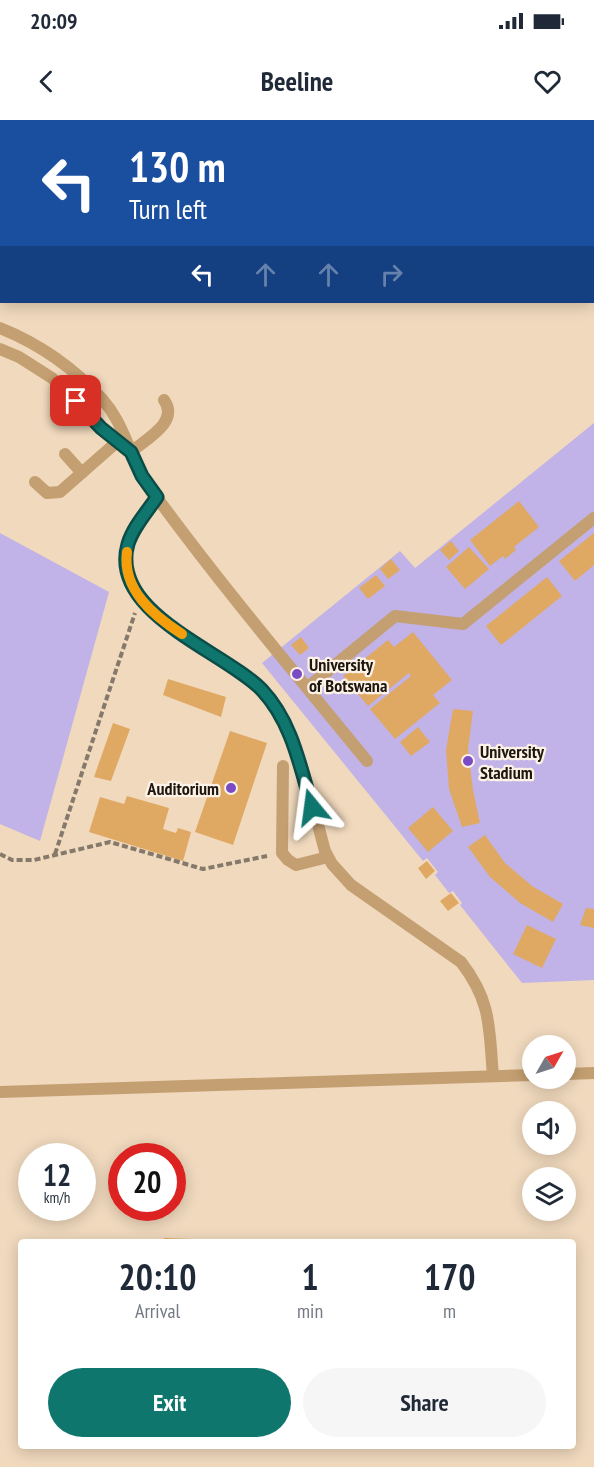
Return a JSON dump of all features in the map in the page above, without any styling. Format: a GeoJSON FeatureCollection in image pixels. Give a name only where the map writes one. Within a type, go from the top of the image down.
{"type":"FeatureCollection","features":[{"type":"Feature","properties":{"kind":"lane"},"geometry":{"type":"LineString","coordinates":[[0,328],[28,339],[64,363],[102,399],[116,416],[142,476],[157,497],[224,586],[367,761]]}},
{"type":"Feature","properties":{"kind":"lane"},"geometry":{"type":"LineString","coordinates":[[0,350],[19,357],[52,378],[88,412],[101,428],[131,452]]}},
{"type":"Feature","properties":{"kind":"lane"},"geometry":{"type":"LineString","coordinates":[[131,452],[167,422],[169,411],[164,400]]}},
{"type":"Feature","properties":{"kind":"lane"},"geometry":{"type":"LineString","coordinates":[[35,482],[43,490],[60,492],[118,441]]}},
{"type":"Feature","properties":{"kind":"lane"},"geometry":{"type":"LineString","coordinates":[[64,454],[82,473]]}},
{"type":"Feature","properties":{"kind":"lane"},"geometry":{"type":"LineString","coordinates":[[157,497],[132,534],[128,545],[126,557],[129,573],[140,598],[163,622],[224,660],[261,690],[274,706],[293,740],[328,857],[340,875],[461,962],[473,977],[485,1001],[493,1076]]}},
{"type":"Feature","properties":{"kind":"lane"},"geometry":{"type":"LineString","coordinates":[[307,688],[395,616],[463,624],[594,518]]}},
{"type":"Feature","properties":{"kind":"lane"},"geometry":{"type":"LineString","coordinates":[[283,766],[282,853],[296,865],[328,857]]}},
{"type":"Feature","properties":{"kind":"lane"},"geometry":{"type":"LineString","coordinates":[[576,1074],[594,1073]]}},
{"type":"Feature","properties":{"kind":"lane"},"geometry":{"type":"LineString","coordinates":[[0,1092],[522,1075]]}},
{"type":"Feature","properties":{"kind":"path"},"geometry":{"type":"LineString","coordinates":[[55,855],[140,598]]}},
{"type":"Feature","properties":{"kind":"path"},"geometry":{"type":"LineString","coordinates":[[0,854],[12,860],[34,860],[110,842],[203,869],[282,853]]}},
{"type":"Feature","properties":{"kind":"shaded area","name":"University of Botswana"},"geometry":{"type":"Polygon","coordinates":[[[0,303],[594,303],[594,1467],[0,1467],[0,303]]]}},
{"type":"Feature","properties":{"kind":"shaded area","name":"University Stadium"},"geometry":{"type":"Polygon","coordinates":[[[594,423],[594,980],[522,983],[460,905],[462,903],[453,891],[449,893],[435,875],[438,872],[427,858],[423,861],[262,663],[400,551],[415,568],[594,423]]]}},
{"type":"Feature","properties":{"kind":"shaded area"},"geometry":{"type":"Polygon","coordinates":[[[0,533],[109,592],[40,841],[0,824],[0,533]]]}},
{"type":"Feature","properties":{"kind":"building"},"geometry":{"type":"Polygon","coordinates":[[[519,501],[539,527],[514,547],[516,550],[505,559],[503,556],[490,566],[470,540],[519,501]]]}},
{"type":"Feature","properties":{"kind":"building"},"geometry":{"type":"Polygon","coordinates":[[[594,533],[594,565],[575,581],[559,561],[594,533]]]}},
{"type":"Feature","properties":{"kind":"building"},"geometry":{"type":"Polygon","coordinates":[[[451,541],[459,551],[449,560],[440,550],[451,541]]]}},
{"type":"Feature","properties":{"kind":"building"},"geometry":{"type":"Polygon","coordinates":[[[469,547],[489,569],[465,589],[446,567],[469,547]]]}},
{"type":"Feature","properties":{"kind":"building"},"geometry":{"type":"Polygon","coordinates":[[[391,559],[400,570],[388,579],[380,569],[391,559]]]}},
{"type":"Feature","properties":{"kind":"building"},"geometry":{"type":"Polygon","coordinates":[[[376,575],[385,586],[368,599],[359,588],[376,575]]]}},
{"type":"Feature","properties":{"kind":"building"},"geometry":{"type":"Polygon","coordinates":[[[547,577],[562,596],[501,645],[486,626],[547,577]]]}},
{"type":"Feature","properties":{"kind":"building"},"geometry":{"type":"Polygon","coordinates":[[[413,632],[452,680],[433,695],[440,703],[395,739],[370,709],[411,676],[409,673],[368,706],[343,676],[388,640],[394,647],[413,632]]]}},
{"type":"Feature","properties":{"kind":"building"},"geometry":{"type":"Polygon","coordinates":[[[301,637],[309,648],[300,655],[291,645],[301,637]]]}},
{"type":"Feature","properties":{"kind":"building"},"geometry":{"type":"Polygon","coordinates":[[[168,679],[226,697],[221,717],[163,695],[168,679]]]}},
{"type":"Feature","properties":{"kind":"building"},"geometry":{"type":"Polygon","coordinates":[[[453,709],[473,711],[468,749],[480,823],[462,827],[449,789],[446,750],[453,709]]]}},
{"type":"Feature","properties":{"kind":"building"},"geometry":{"type":"Polygon","coordinates":[[[113,723],[130,729],[111,781],[94,777],[113,723]]]}},
{"type":"Feature","properties":{"kind":"building"},"geometry":{"type":"Polygon","coordinates":[[[418,727],[430,742],[411,756],[400,742],[418,727]]]}},
{"type":"Feature","properties":{"kind":"building","name":"Auditorium"},"geometry":{"type":"Polygon","coordinates":[[[230,731],[267,743],[233,845],[195,832],[230,731]]]}},
{"type":"Feature","properties":{"kind":"building"},"geometry":{"type":"Polygon","coordinates":[[[127,796],[169,808],[163,829],[176,833],[178,828],[191,832],[183,861],[89,832],[100,797],[124,804],[127,796]]]}},
{"type":"Feature","properties":{"kind":"building"},"geometry":{"type":"Polygon","coordinates":[[[433,807],[453,831],[428,852],[408,828],[433,807]]]}},
{"type":"Feature","properties":{"kind":"building"},"geometry":{"type":"Polygon","coordinates":[[[485,835],[505,863],[532,886],[563,904],[553,922],[520,903],[490,877],[468,847],[485,835]]]}},
{"type":"Feature","properties":{"kind":"building"},"geometry":{"type":"Polygon","coordinates":[[[427,861],[435,871],[426,879],[418,868],[427,861]]]}},
{"type":"Feature","properties":{"kind":"building"},"geometry":{"type":"Polygon","coordinates":[[[451,893],[459,903],[448,911],[440,901],[451,893]]]}},
{"type":"Feature","properties":{"kind":"building"},"geometry":{"type":"Polygon","coordinates":[[[586,908],[594,909],[594,928],[580,925],[586,908]]]}},
{"type":"Feature","properties":{"kind":"building"},"geometry":{"type":"Polygon","coordinates":[[[527,925],[556,939],[542,968],[513,954],[527,925]]]}},
{"type":"Feature","properties":{"kind":"slow traffic"},"geometry":{"type":"LineString","coordinates":[[127,552],[129,573],[140,598],[151,612],[182,634]]}},
{"type":"Feature","properties":{"kind":"place","name":"University of Botswana"},"geometry":{"type":"Point","coordinates":[297,674]}},
{"type":"Feature","properties":{"kind":"place","name":"University Stadium"},"geometry":{"type":"Point","coordinates":[468,761]}},
{"type":"Feature","properties":{"kind":"place","name":"Auditorium"},"geometry":{"type":"Point","coordinates":[231,788]}},
{"type":"Feature","properties":{"kind":"route"},"geometry":{"type":"LineString","coordinates":[[76,401],[101,428],[131,452],[142,476],[157,497],[132,534],[128,545],[126,557],[129,573],[140,598],[163,622],[224,660],[261,690],[283,720],[293,740],[312,807]]}}]}
